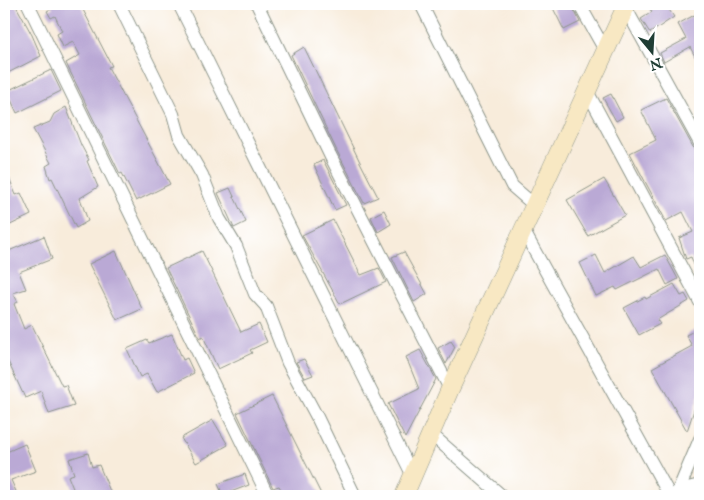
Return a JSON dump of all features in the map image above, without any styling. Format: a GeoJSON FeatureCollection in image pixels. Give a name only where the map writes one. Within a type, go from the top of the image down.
{"type":"FeatureCollection","features":[{"type":"Feature","properties":{"kind":"main road"},"geometry":{"type":"LineString","coordinates":[[404,496],[450,389],[626,5]]}},
{"type":"Feature","properties":{"kind":"street"},"geometry":{"type":"LineString","coordinates":[[28,4],[268,496]]}},
{"type":"Feature","properties":{"kind":"street"},"geometry":{"type":"LineString","coordinates":[[119,4],[173,114],[179,135],[202,175],[219,218],[236,246],[255,294],[266,306],[288,363],[317,416],[356,496]]}},
{"type":"Feature","properties":{"kind":"street"},"geometry":{"type":"LineString","coordinates":[[179,4],[413,476]]}},
{"type":"Feature","properties":{"kind":"street"},"geometry":{"type":"LineString","coordinates":[[257,4],[339,173],[450,389]]}},
{"type":"Feature","properties":{"kind":"street"},"geometry":{"type":"LineString","coordinates":[[421,4],[512,186],[534,205]]}},
{"type":"Feature","properties":{"kind":"street"},"geometry":{"type":"LineString","coordinates":[[579,4],[606,50]]}},
{"type":"Feature","properties":{"kind":"street"},"geometry":{"type":"LineString","coordinates":[[626,5],[700,143]]}},
{"type":"Feature","properties":{"kind":"street"},"geometry":{"type":"LineString","coordinates":[[587,91],[700,302]]}},
{"type":"Feature","properties":{"kind":"street"},"geometry":{"type":"LineString","coordinates":[[523,230],[675,494]]}},
{"type":"Feature","properties":{"kind":"street"},"geometry":{"type":"LineString","coordinates":[[431,434],[502,496]]}},
{"type":"Feature","properties":{"kind":"street"},"geometry":{"type":"LineString","coordinates":[[675,494],[700,439]]}},
{"type":"Feature","properties":{"kind":"street"},"geometry":{"type":"LineString","coordinates":[[675,494],[700,485]]}},
{"type":"Feature","properties":{"kind":"building"},"geometry":{"type":"Polygon","coordinates":[[[15,4],[41,56],[4,75],[4,8],[15,4]]]}},
{"type":"Feature","properties":{"kind":"building"},"geometry":{"type":"Polygon","coordinates":[[[51,4],[80,4],[112,66],[108,67],[170,184],[136,201],[122,173],[120,174],[66,63],[80,55],[73,42],[63,47],[57,34],[62,31],[55,16],[51,18],[47,11],[53,8],[51,4]]]}},
{"type":"Feature","properties":{"kind":"building"},"geometry":{"type":"Polygon","coordinates":[[[551,4],[571,4],[580,22],[564,30],[551,4]]]}},
{"type":"Feature","properties":{"kind":"building"},"geometry":{"type":"Polygon","coordinates":[[[646,4],[665,4],[674,17],[650,33],[641,19],[652,12],[646,4]]]}},
{"type":"Feature","properties":{"kind":"building"},"geometry":{"type":"Polygon","coordinates":[[[700,12],[700,66],[690,47],[664,62],[660,53],[686,39],[678,24],[700,12]]]}},
{"type":"Feature","properties":{"kind":"building"},"geometry":{"type":"Polygon","coordinates":[[[304,47],[378,197],[364,203],[337,151],[291,55],[304,47]]]}},
{"type":"Feature","properties":{"kind":"building"},"geometry":{"type":"Polygon","coordinates":[[[51,70],[61,91],[17,113],[7,91],[51,70]]]}},
{"type":"Feature","properties":{"kind":"building"},"geometry":{"type":"Polygon","coordinates":[[[611,94],[623,117],[616,121],[603,98],[611,94]]]}},
{"type":"Feature","properties":{"kind":"building"},"geometry":{"type":"Polygon","coordinates":[[[666,98],[693,147],[700,155],[700,280],[691,257],[686,259],[679,238],[693,232],[683,212],[666,221],[630,153],[656,140],[641,110],[666,98]]]}},
{"type":"Feature","properties":{"kind":"building"},"geometry":{"type":"Polygon","coordinates":[[[66,107],[89,160],[87,161],[98,187],[80,198],[88,221],[76,228],[52,178],[50,179],[46,166],[51,163],[33,129],[50,122],[54,114],[66,107]]]}},
{"type":"Feature","properties":{"kind":"building"},"geometry":{"type":"Polygon","coordinates":[[[323,160],[346,205],[335,210],[314,165],[323,160]]]}},
{"type":"Feature","properties":{"kind":"building"},"geometry":{"type":"Polygon","coordinates":[[[4,165],[16,195],[21,193],[31,215],[4,228],[4,165]]]}},
{"type":"Feature","properties":{"kind":"building"},"geometry":{"type":"Polygon","coordinates":[[[604,179],[625,215],[588,236],[567,200],[604,179]]]}},
{"type":"Feature","properties":{"kind":"building"},"geometry":{"type":"Polygon","coordinates":[[[230,188],[246,222],[234,228],[218,193],[230,188]]]}},
{"type":"Feature","properties":{"kind":"building"},"geometry":{"type":"Polygon","coordinates":[[[384,210],[391,224],[378,232],[371,217],[384,210]]]}},
{"type":"Feature","properties":{"kind":"building"},"geometry":{"type":"Polygon","coordinates":[[[333,220],[361,275],[379,268],[386,282],[340,304],[302,235],[333,220]]]}},
{"type":"Feature","properties":{"kind":"building"},"geometry":{"type":"Polygon","coordinates":[[[44,236],[52,259],[19,272],[26,289],[13,293],[18,302],[14,304],[24,329],[32,325],[62,386],[66,385],[74,406],[49,414],[41,391],[25,398],[4,353],[4,253],[44,236]]]}},
{"type":"Feature","properties":{"kind":"building"},"geometry":{"type":"Polygon","coordinates":[[[116,251],[142,309],[117,320],[89,264],[116,251]]]}},
{"type":"Feature","properties":{"kind":"building"},"geometry":{"type":"Polygon","coordinates":[[[202,251],[241,332],[259,324],[267,342],[250,350],[252,353],[218,369],[203,336],[200,338],[166,268],[202,251]]]}},
{"type":"Feature","properties":{"kind":"building"},"geometry":{"type":"Polygon","coordinates":[[[404,252],[427,294],[414,302],[392,257],[404,252]]]}},
{"type":"Feature","properties":{"kind":"building"},"geometry":{"type":"Polygon","coordinates":[[[596,255],[605,273],[634,256],[641,267],[665,255],[678,279],[667,285],[659,269],[617,290],[615,287],[596,296],[580,263],[596,255]]]}},
{"type":"Feature","properties":{"kind":"building"},"geometry":{"type":"Polygon","coordinates":[[[674,284],[681,296],[685,294],[689,301],[657,320],[660,324],[639,335],[624,308],[674,284]]]}},
{"type":"Feature","properties":{"kind":"building"},"geometry":{"type":"Polygon","coordinates":[[[700,328],[700,392],[687,431],[652,368],[692,346],[686,335],[700,328]]]}},
{"type":"Feature","properties":{"kind":"building"},"geometry":{"type":"Polygon","coordinates":[[[172,334],[183,360],[187,358],[194,373],[157,392],[147,374],[140,377],[127,349],[147,340],[149,343],[172,334]]]}},
{"type":"Feature","properties":{"kind":"building"},"geometry":{"type":"Polygon","coordinates":[[[451,341],[455,347],[446,364],[438,348],[451,341]]]}},
{"type":"Feature","properties":{"kind":"building"},"geometry":{"type":"Polygon","coordinates":[[[420,350],[436,379],[405,438],[388,404],[419,389],[406,357],[420,350]]]}},
{"type":"Feature","properties":{"kind":"building"},"geometry":{"type":"Polygon","coordinates":[[[304,359],[313,375],[305,378],[296,362],[304,359]]]}},
{"type":"Feature","properties":{"kind":"building"},"geometry":{"type":"Polygon","coordinates":[[[272,396],[322,496],[285,496],[279,486],[273,488],[237,413],[272,396]]]}},
{"type":"Feature","properties":{"kind":"building"},"geometry":{"type":"Polygon","coordinates":[[[213,420],[228,445],[196,463],[181,438],[213,420]]]}},
{"type":"Feature","properties":{"kind":"building"},"geometry":{"type":"Polygon","coordinates":[[[25,444],[36,471],[11,480],[18,496],[4,496],[4,453],[25,444]]]}},
{"type":"Feature","properties":{"kind":"building"},"geometry":{"type":"Polygon","coordinates":[[[88,453],[92,467],[99,465],[112,496],[76,496],[68,476],[74,474],[69,459],[88,453]]]}},
{"type":"Feature","properties":{"kind":"building"},"geometry":{"type":"Polygon","coordinates":[[[245,474],[249,485],[223,495],[218,484],[245,474]]]}}]}
